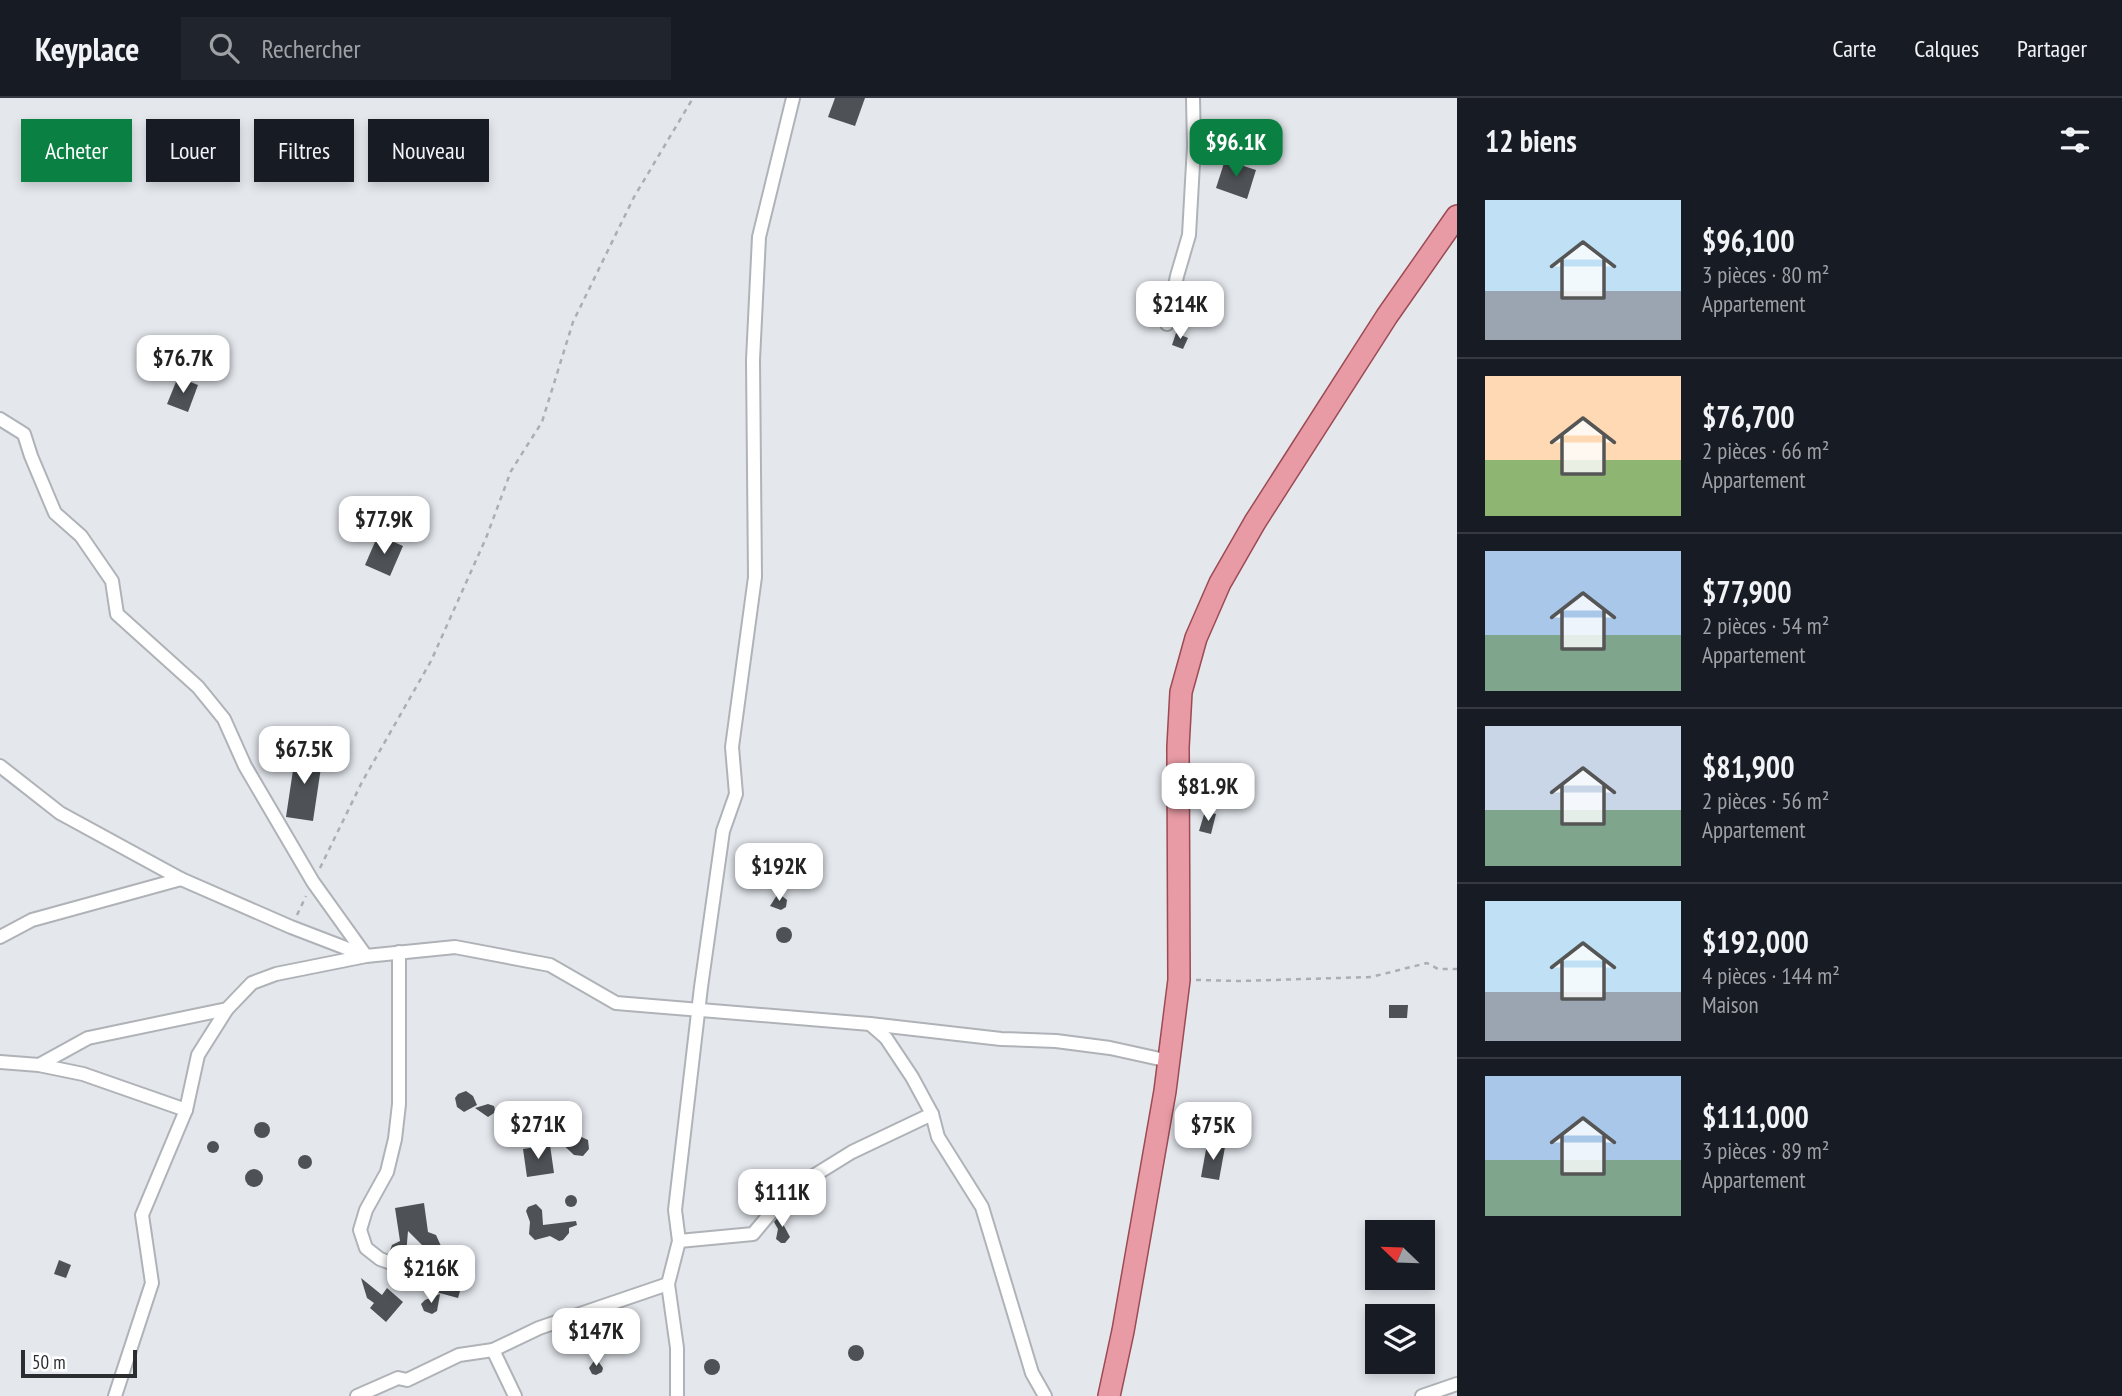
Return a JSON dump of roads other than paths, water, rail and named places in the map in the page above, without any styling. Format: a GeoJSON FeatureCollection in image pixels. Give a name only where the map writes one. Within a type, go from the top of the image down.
{"type":"FeatureCollection","features":[{"type":"Feature","properties":{"kind":"main road"},"geometry":{"type":"LineString","coordinates":[[1109,1396],[1169,1061],[1179,980],[1178,747],[1181,692],[1196,638],[1220,583],[1255,522],[1387,316],[1457,216]]}},
{"type":"Feature","properties":{"kind":"street"},"geometry":{"type":"LineString","coordinates":[[677,1396],[677,1348],[668,1284],[679,1241],[675,1210],[723,831],[736,794],[732,747],[755,578],[753,360],[758,237],[793,98]]}},
{"type":"Feature","properties":{"kind":"street"},"geometry":{"type":"LineString","coordinates":[[1167,324],[1189,235],[1194,146],[1193,98]]}},
{"type":"Feature","properties":{"kind":"street"},"geometry":{"type":"LineString","coordinates":[[0,419],[24,434],[55,513],[81,536],[112,580],[117,614],[198,687],[224,719],[245,766],[313,882],[366,956]]}},
{"type":"Feature","properties":{"kind":"street"},"geometry":{"type":"LineString","coordinates":[[0,766],[60,813],[181,879],[366,956]]}},
{"type":"Feature","properties":{"kind":"street"},"geometry":{"type":"LineString","coordinates":[[0,937],[32,920],[181,879]]}},
{"type":"Feature","properties":{"kind":"street"},"geometry":{"type":"LineString","coordinates":[[116,1396],[152,1283],[142,1216],[186,1110],[198,1055],[227,1009],[252,983],[276,974],[366,956],[455,947],[550,965],[616,1003],[870,1024],[1001,1039],[1056,1041],[1110,1048],[1169,1061]]}},
{"type":"Feature","properties":{"kind":"street"},"geometry":{"type":"LineString","coordinates":[[399,952],[398,1104],[395,1139],[387,1172],[366,1210],[360,1230],[366,1248],[380,1259],[425,1275]]}},
{"type":"Feature","properties":{"kind":"street"},"geometry":{"type":"LineString","coordinates":[[39,1065],[88,1038],[227,1009]]}},
{"type":"Feature","properties":{"kind":"street"},"geometry":{"type":"LineString","coordinates":[[870,1024],[886,1038],[912,1077],[932,1114],[938,1137],[982,1207],[1032,1373],[1045,1396]]}},
{"type":"Feature","properties":{"kind":"street"},"geometry":{"type":"LineString","coordinates":[[0,1062],[39,1065],[83,1074],[186,1110]]}},
{"type":"Feature","properties":{"kind":"street"},"geometry":{"type":"LineString","coordinates":[[679,1241],[753,1234],[789,1191],[852,1152],[932,1114]]}},
{"type":"Feature","properties":{"kind":"street"},"geometry":{"type":"LineString","coordinates":[[357,1396],[398,1378],[407,1380],[459,1355],[493,1350],[539,1328],[668,1284]]}},
{"type":"Feature","properties":{"kind":"street"},"geometry":{"type":"LineString","coordinates":[[493,1350],[516,1396]]}},
{"type":"Feature","properties":{"kind":"street"},"geometry":{"type":"LineString","coordinates":[[1422,1396],[1457,1384]]}}]}
